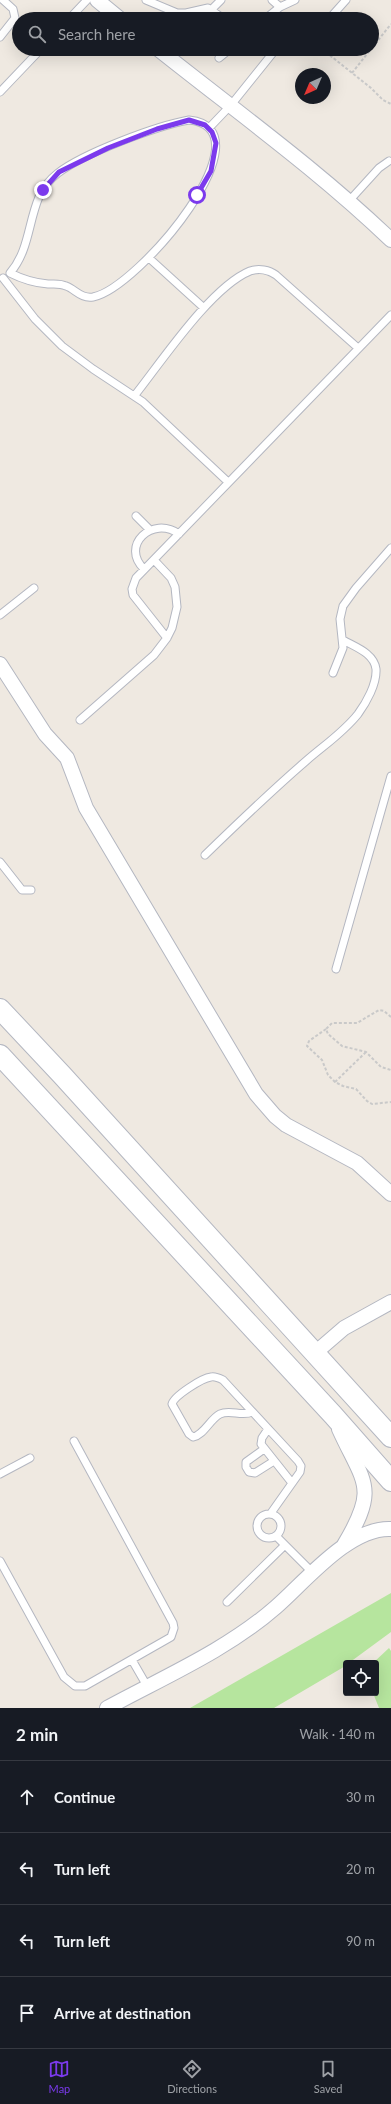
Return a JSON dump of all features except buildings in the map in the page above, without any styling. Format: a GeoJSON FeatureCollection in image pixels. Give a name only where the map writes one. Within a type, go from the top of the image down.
{"type":"FeatureCollection","features":[{"type":"Feature","properties":{"kind":"street"},"geometry":{"type":"LineString","coordinates":[[97,0],[112,12]]}},
{"type":"Feature","properties":{"kind":"street"},"geometry":{"type":"LineString","coordinates":[[167,56],[350,200],[391,240]]}},
{"type":"Feature","properties":{"kind":"street"},"geometry":{"type":"LineString","coordinates":[[0,664],[45,734],[67,758],[86,808],[256,1094],[270,1111],[286,1125],[357,1163],[391,1194]]}},
{"type":"Feature","properties":{"kind":"street"},"geometry":{"type":"LineString","coordinates":[[0,1009],[62,1075],[391,1437]]}},
{"type":"Feature","properties":{"kind":"street"},"geometry":{"type":"LineString","coordinates":[[0,1055],[333,1416],[391,1481]]}},
{"type":"Feature","properties":{"kind":"street"},"geometry":{"type":"LineString","coordinates":[[314,1353],[344,1328],[391,1302]]}},
{"type":"Feature","properties":{"kind":"street"},"geometry":{"type":"LineString","coordinates":[[333,1416],[359,1469],[365,1492],[362,1514],[344,1546]]}},
{"type":"Feature","properties":{"kind":"street"},"geometry":{"type":"LineString","coordinates":[[107,1708],[222,1646],[250,1628],[276,1608],[344,1546],[363,1535],[391,1529]]}},
{"type":"Feature","properties":{"kind":"lane"},"geometry":{"type":"LineString","coordinates":[[3,0],[14,12]]}},
{"type":"Feature","properties":{"kind":"lane"},"geometry":{"type":"LineString","coordinates":[[75,12],[86,0]]}},
{"type":"Feature","properties":{"kind":"lane"},"geometry":{"type":"LineString","coordinates":[[146,0],[175,12]]}},
{"type":"Feature","properties":{"kind":"lane"},"geometry":{"type":"LineString","coordinates":[[212,9],[221,0]]}},
{"type":"Feature","properties":{"kind":"lane"},"geometry":{"type":"LineString","coordinates":[[272,0],[280,7]]}},
{"type":"Feature","properties":{"kind":"lane"},"geometry":{"type":"LineString","coordinates":[[274,12],[280,7],[295,0]]}},
{"type":"Feature","properties":{"kind":"lane"},"geometry":{"type":"LineString","coordinates":[[335,12],[346,0]]}},
{"type":"Feature","properties":{"kind":"lane"},"geometry":{"type":"LineString","coordinates":[[190,12],[204,7],[212,9],[216,12]]}},
{"type":"Feature","properties":{"kind":"lane"},"geometry":{"type":"LineString","coordinates":[[0,37],[12,23]]}},
{"type":"Feature","properties":{"kind":"lane"},"geometry":{"type":"LineString","coordinates":[[0,92],[34,56]]}},
{"type":"Feature","properties":{"kind":"lane"},"geometry":{"type":"LineString","coordinates":[[209,128],[231,105],[270,56]]}},
{"type":"Feature","properties":{"kind":"lane"},"geometry":{"type":"LineString","coordinates":[[10,273],[36,282],[65,285],[82,296],[91,297],[113,287],[149,258],[180,221],[211,171],[216,143],[209,128],[196,120],[183,121],[131,138],[59,172],[48,182],[39,198],[24,249],[16,266],[10,273],[1,279],[35,319],[62,346],[93,369],[135,395],[228,482]]}},
{"type":"Feature","properties":{"kind":"lane"},"geometry":{"type":"LineString","coordinates":[[350,200],[379,168],[388,161]]}},
{"type":"Feature","properties":{"kind":"lane"},"geometry":{"type":"LineString","coordinates":[[149,258],[204,308]]}},
{"type":"Feature","properties":{"kind":"lane"},"geometry":{"type":"LineString","coordinates":[[135,395],[204,308],[230,284],[245,274],[257,269],[268,270],[276,275],[358,348]]}},
{"type":"Feature","properties":{"kind":"lane"},"geometry":{"type":"LineString","coordinates":[[167,638],[133,595],[133,584],[144,569],[391,315]]}},
{"type":"Feature","properties":{"kind":"lane"},"geometry":{"type":"LineString","coordinates":[[136,516],[150,530]]}},
{"type":"Feature","properties":{"kind":"lane"},"geometry":{"type":"LineString","coordinates":[[144,569],[137,559],[136,546],[141,537],[150,530],[162,527],[179,534]]}},
{"type":"Feature","properties":{"kind":"lane"},"geometry":{"type":"LineString","coordinates":[[333,673],[341,652],[343,640],[340,619],[346,600],[391,548]]}},
{"type":"Feature","properties":{"kind":"lane"},"geometry":{"type":"LineString","coordinates":[[80,720],[154,655],[167,638],[175,618],[178,597],[171,578],[154,560]]}},
{"type":"Feature","properties":{"kind":"lane"},"geometry":{"type":"LineString","coordinates":[[0,615],[34,588]]}},
{"type":"Feature","properties":{"kind":"lane"},"geometry":{"type":"LineString","coordinates":[[205,855],[306,761],[344,730],[364,705],[376,674],[375,664],[369,656],[343,640]]}},
{"type":"Feature","properties":{"kind":"lane"},"geometry":{"type":"LineString","coordinates":[[336,970],[391,776]]}},
{"type":"Feature","properties":{"kind":"lane"},"geometry":{"type":"LineString","coordinates":[[0,862],[22,890],[31,890]]}},
{"type":"Feature","properties":{"kind":"lane"},"geometry":{"type":"LineString","coordinates":[[252,1412],[246,1414],[222,1412],[210,1420],[198,1435],[193,1437],[188,1434],[172,1404],[175,1398],[204,1379],[214,1377],[223,1380],[300,1463],[300,1472],[271,1513],[262,1515],[258,1519],[257,1528],[259,1533],[267,1538],[276,1536],[279,1532],[281,1523],[279,1518],[271,1513]]}},
{"type":"Feature","properties":{"kind":"lane"},"geometry":{"type":"LineString","coordinates":[[268,1429],[261,1440],[264,1449],[292,1483]]}},
{"type":"Feature","properties":{"kind":"lane"},"geometry":{"type":"LineString","coordinates":[[0,1561],[67,1681],[75,1686],[85,1686],[167,1640],[173,1633],[173,1623],[74,1441]]}},
{"type":"Feature","properties":{"kind":"lane"},"geometry":{"type":"LineString","coordinates":[[264,1449],[246,1462],[246,1467],[249,1472],[255,1473],[274,1461]]}},
{"type":"Feature","properties":{"kind":"lane"},"geometry":{"type":"LineString","coordinates":[[0,1474],[30,1458]]}},
{"type":"Feature","properties":{"kind":"lane"},"geometry":{"type":"LineString","coordinates":[[276,1536],[313,1574]]}},
{"type":"Feature","properties":{"kind":"lane"},"geometry":{"type":"LineString","coordinates":[[227,1602],[285,1545]]}},
{"type":"Feature","properties":{"kind":"lane"},"geometry":{"type":"LineString","coordinates":[[132,1660],[147,1686]]}},
{"type":"Feature","properties":{"kind":"path"},"geometry":{"type":"LineString","coordinates":[[379,39],[391,24]]}},
{"type":"Feature","properties":{"kind":"path"},"geometry":{"type":"LineString","coordinates":[[331,56],[383,100],[391,104]]}},
{"type":"Feature","properties":{"kind":"path"},"geometry":{"type":"LineString","coordinates":[[352,73],[366,56]]}},
{"type":"Feature","properties":{"kind":"path"},"geometry":{"type":"LineString","coordinates":[[391,1017],[384,1011],[379,1010],[358,1023],[332,1023],[310,1040],[306,1046],[322,1060],[328,1075],[335,1082],[343,1086],[356,1089],[367,1101],[372,1104],[391,1102]]}},
{"type":"Feature","properties":{"kind":"path"},"geometry":{"type":"LineString","coordinates":[[326,1029],[328,1034],[342,1046],[366,1052],[381,1067],[391,1070]]}},
{"type":"Feature","properties":{"kind":"path"},"geometry":{"type":"LineString","coordinates":[[335,1082],[366,1052]]}},
{"type":"Feature","properties":{"kind":"green space"},"geometry":{"type":"Polygon","coordinates":[[[391,1593],[391,1632],[353,1660],[343,1660],[342,1668],[274,1708],[190,1708],[391,1593]]]}},
{"type":"Feature","properties":{"kind":"green space"},"geometry":{"type":"Polygon","coordinates":[[[389,1648],[391,1651],[391,1708],[379,1708],[374,1696],[379,1696],[379,1660],[376,1660],[389,1648]]]}},
{"type":"Feature","properties":{"kind":"route"},"geometry":{"type":"LineString","coordinates":[[43,190],[48,182],[59,172],[85,158],[131,138],[157,129],[183,121],[196,120],[209,128],[216,143],[211,171],[197,195]]}}]}
